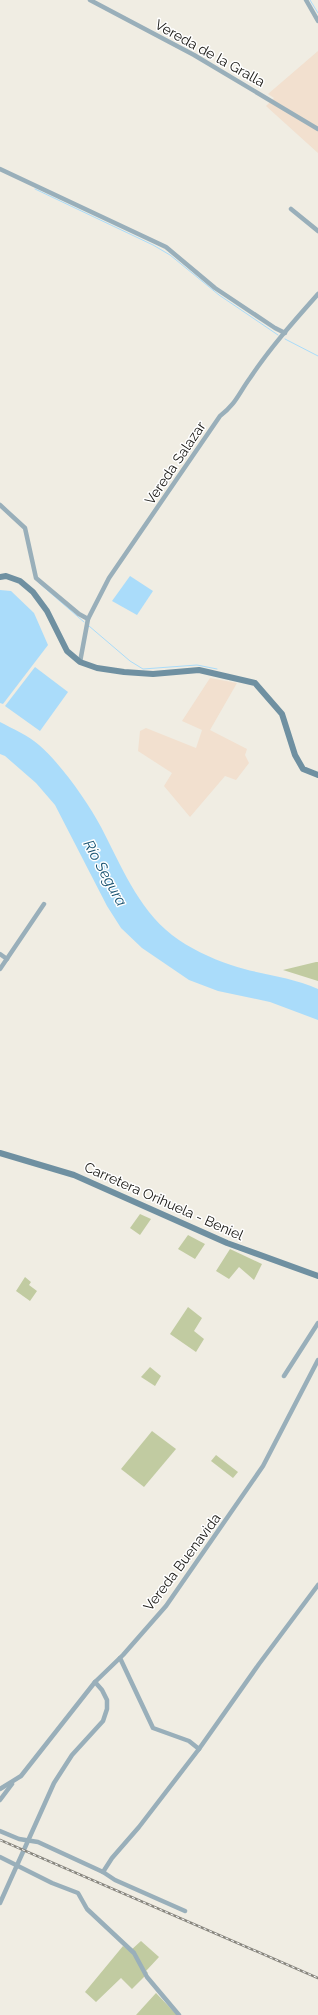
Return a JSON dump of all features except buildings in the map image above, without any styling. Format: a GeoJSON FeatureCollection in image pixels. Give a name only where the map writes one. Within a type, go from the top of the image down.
{"type":"FeatureCollection","features":[{"type":"Feature","properties":{"kind":"main road"},"geometry":{"type":"LineString","coordinates":[[0,577],[6,576],[20,581],[34,592],[47,611],[64,647],[70,655],[80,662],[97,668],[153,674],[199,670],[255,683],[282,714],[295,755],[303,769],[318,774]]}},
{"type":"Feature","properties":{"kind":"main road","name":"Carretera Orihuela - Beniel"},"geometry":{"type":"LineString","coordinates":[[0,1153],[74,1175],[227,1243],[318,1276]]}},
{"type":"Feature","properties":{"kind":"street","name":"Vereda de la Gralla"},"geometry":{"type":"LineString","coordinates":[[90,0],[194,55],[318,128]]}},
{"type":"Feature","properties":{"kind":"street"},"geometry":{"type":"LineString","coordinates":[[306,0],[318,21]]}},
{"type":"Feature","properties":{"kind":"street"},"geometry":{"type":"LineString","coordinates":[[0,169],[166,247],[215,288],[275,328],[285,333]]}},
{"type":"Feature","properties":{"kind":"street"},"geometry":{"type":"LineString","coordinates":[[291,209],[318,231]]}},
{"type":"Feature","properties":{"kind":"street","name":"Vereda Salazar"},"geometry":{"type":"LineString","coordinates":[[80,662],[88,620],[109,578],[220,416],[232,406],[250,377],[318,294]]}},
{"type":"Feature","properties":{"kind":"street"},"geometry":{"type":"LineString","coordinates":[[0,505],[25,528],[36,578],[88,620]]}},
{"type":"Feature","properties":{"kind":"street"},"geometry":{"type":"LineString","coordinates":[[0,969],[44,904]]}},
{"type":"Feature","properties":{"kind":"street"},"geometry":{"type":"LineString","coordinates":[[0,954],[7,959]]}},
{"type":"Feature","properties":{"kind":"street"},"geometry":{"type":"LineString","coordinates":[[284,1376],[318,1323]]}},
{"type":"Feature","properties":{"kind":"street","name":"Vereda Buenavida"},"geometry":{"type":"LineString","coordinates":[[13,1782],[21,1776],[95,1682],[120,1658],[166,1606],[263,1466],[318,1360]]}},
{"type":"Feature","properties":{"kind":"street"},"geometry":{"type":"LineString","coordinates":[[103,1872],[112,1858],[144,1821],[199,1749],[259,1664],[318,1585]]}},
{"type":"Feature","properties":{"kind":"street"},"geometry":{"type":"LineString","coordinates":[[120,1658],[153,1728],[188,1741],[199,1749]]}},
{"type":"Feature","properties":{"kind":"street"},"geometry":{"type":"LineString","coordinates":[[0,1903],[41,1815],[54,1783],[72,1756],[104,1721],[107,1709],[107,1700],[102,1690],[95,1682]]}},
{"type":"Feature","properties":{"kind":"street"},"geometry":{"type":"LineString","coordinates":[[0,1789],[13,1782]]}},
{"type":"Feature","properties":{"kind":"street"},"geometry":{"type":"LineString","coordinates":[[0,1800],[13,1782]]}},
{"type":"Feature","properties":{"kind":"street"},"geometry":{"type":"LineString","coordinates":[[0,1831],[19,1839],[38,1842],[103,1872],[115,1880],[185,1912]]}},
{"type":"Feature","properties":{"kind":"street"},"geometry":{"type":"LineString","coordinates":[[0,1857],[52,1883],[78,1893],[87,1910],[134,1953],[147,1977],[179,2015]]}},
{"type":"Feature","properties":{"kind":"shaded area"},"geometry":{"type":"Polygon","coordinates":[[[318,51],[318,153],[266,106],[274,98],[268,94],[318,51]]]}},
{"type":"Feature","properties":{"kind":"shaded area"},"geometry":{"type":"Polygon","coordinates":[[[210,678],[237,683],[210,730],[247,749],[245,755],[249,763],[236,780],[225,776],[190,817],[164,786],[172,773],[138,751],[140,731],[146,728],[196,748],[202,730],[182,721],[210,678]]]}},
{"type":"Feature","properties":{"kind":"green space"},"geometry":{"type":"Polygon","coordinates":[[[316,962],[318,962],[318,981],[283,970],[316,962]]]}},
{"type":"Feature","properties":{"kind":"green space"},"geometry":{"type":"Polygon","coordinates":[[[140,1214],[151,1219],[140,1235],[130,1228],[140,1214]]]}},
{"type":"Feature","properties":{"kind":"green space"},"geometry":{"type":"Polygon","coordinates":[[[188,1235],[205,1244],[195,1259],[178,1249],[188,1235]]]}},
{"type":"Feature","properties":{"kind":"green space"},"geometry":{"type":"Polygon","coordinates":[[[230,1249],[262,1264],[254,1280],[239,1267],[229,1279],[216,1271],[230,1249]]]}},
{"type":"Feature","properties":{"kind":"green space"},"geometry":{"type":"Polygon","coordinates":[[[25,1277],[31,1282],[29,1285],[37,1291],[30,1301],[16,1291],[25,1277]]]}},
{"type":"Feature","properties":{"kind":"green space"},"geometry":{"type":"Polygon","coordinates":[[[188,1307],[202,1318],[194,1331],[204,1339],[196,1352],[170,1334],[188,1307]]]}},
{"type":"Feature","properties":{"kind":"green space"},"geometry":{"type":"Polygon","coordinates":[[[150,1367],[161,1376],[155,1386],[141,1377],[150,1367]]]}},
{"type":"Feature","properties":{"kind":"green space"},"geometry":{"type":"Polygon","coordinates":[[[152,1431],[176,1449],[144,1487],[121,1469],[152,1431]]]}},
{"type":"Feature","properties":{"kind":"green space"},"geometry":{"type":"Polygon","coordinates":[[[216,1455],[238,1472],[233,1478],[211,1461],[216,1455]]]}},
{"type":"Feature","properties":{"kind":"green space"},"geometry":{"type":"Polygon","coordinates":[[[141,1941],[159,1957],[146,1971],[148,1973],[132,1989],[121,1978],[96,2002],[85,1992],[123,1946],[130,1951],[141,1941]]]}},
{"type":"Feature","properties":{"kind":"green space"},"geometry":{"type":"Polygon","coordinates":[[[156,1993],[176,2014],[177,2015],[136,2015],[156,1993]]]}},
{"type":"Feature","properties":{"kind":"water"},"geometry":{"type":"Polygon","coordinates":[[[130,576],[153,591],[137,615],[112,601],[130,576]]]}},
{"type":"Feature","properties":{"kind":"water"},"geometry":{"type":"Polygon","coordinates":[[[0,590],[11,591],[34,613],[48,645],[3,704],[0,703],[0,590]]]}},
{"type":"Feature","properties":{"kind":"water"},"geometry":{"type":"Polygon","coordinates":[[[35,667],[68,692],[40,731],[5,706],[35,667]]]}},
{"type":"Feature","properties":{"kind":"water","name":"Río Segura"},"geometry":{"type":"Polygon","coordinates":[[[0,722],[35,741],[64,772],[81,795],[101,827],[139,899],[160,924],[185,944],[215,959],[242,968],[297,981],[318,989],[318,1020],[270,1002],[218,991],[189,980],[142,948],[121,928],[107,906],[55,805],[36,783],[5,756],[0,754],[0,722]]]}},
{"type":"Feature","properties":{"kind":"waterway"},"geometry":{"type":"LineString","coordinates":[[310,0],[318,13]]}},
{"type":"Feature","properties":{"kind":"waterway"},"geometry":{"type":"LineString","coordinates":[[35,189],[153,245],[170,255],[219,295],[278,335]]}},
{"type":"Feature","properties":{"kind":"waterway"},"geometry":{"type":"LineString","coordinates":[[285,339],[318,356]]}},
{"type":"Feature","properties":{"kind":"waterway"},"geometry":{"type":"LineString","coordinates":[[39,583],[84,622]]}},
{"type":"Feature","properties":{"kind":"waterway"},"geometry":{"type":"LineString","coordinates":[[89,626],[130,661],[143,669],[197,665],[217,669]]}},
{"type":"Feature","properties":{"kind":"railway"},"geometry":{"type":"LineString","coordinates":[[0,1840],[318,1978]]}}]}
